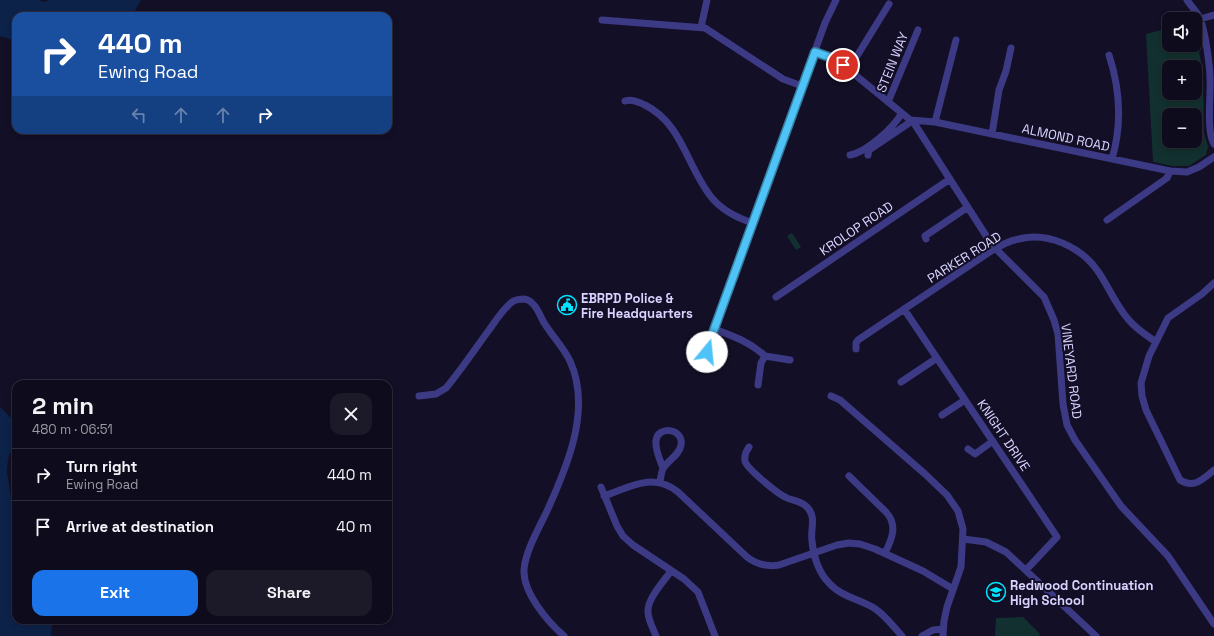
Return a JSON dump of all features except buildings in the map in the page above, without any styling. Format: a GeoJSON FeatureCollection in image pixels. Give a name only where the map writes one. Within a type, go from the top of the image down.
{"type":"FeatureCollection","features":[{"type":"Feature","properties":{"kind":"street"},"geometry":{"type":"LineString","coordinates":[[701,27],[707,0]]}},
{"type":"Feature","properties":{"kind":"street"},"geometry":{"type":"LineString","coordinates":[[707,356],[708,346],[802,86],[827,18],[836,0]]}},
{"type":"Feature","properties":{"kind":"street"},"geometry":{"type":"LineString","coordinates":[[1187,0],[1195,12]]}},
{"type":"Feature","properties":{"kind":"street"},"geometry":{"type":"LineString","coordinates":[[850,70],[889,4]]}},
{"type":"Feature","properties":{"kind":"street"},"geometry":{"type":"LineString","coordinates":[[850,70],[889,12]]}},
{"type":"Feature","properties":{"kind":"street"},"geometry":{"type":"LineString","coordinates":[[1202,18],[1214,15]]}},
{"type":"Feature","properties":{"kind":"street"},"geometry":{"type":"LineString","coordinates":[[602,20],[701,27],[716,34],[783,78],[802,86]]}},
{"type":"Feature","properties":{"kind":"street"},"geometry":{"type":"LineString","coordinates":[[1202,29],[1209,62],[1212,101],[1210,125],[1212,142],[1214,144]]}},
{"type":"Feature","properties":{"kind":"street","name":"STEIN WAY"},"geometry":{"type":"LineString","coordinates":[[888,102],[918,30]]}},
{"type":"Feature","properties":{"kind":"street"},"geometry":{"type":"LineString","coordinates":[[934,122],[956,40]]}},
{"type":"Feature","properties":{"kind":"street"},"geometry":{"type":"LineString","coordinates":[[992,134],[999,90],[1006,71],[1011,48]]}},
{"type":"Feature","properties":{"kind":"street","name":"VINEYARD ROAD"},"geometry":{"type":"LineString","coordinates":[[815,52],[832,58],[850,70],[911,120],[996,248],[1044,297],[1054,320],[1058,334],[1067,425],[1075,440],[1121,506],[1168,556],[1214,624]]}},
{"type":"Feature","properties":{"kind":"street"},"geometry":{"type":"LineString","coordinates":[[1109,55],[1117,84],[1119,107],[1119,122],[1112,159]]}},
{"type":"Feature","properties":{"kind":"street"},"geometry":{"type":"LineString","coordinates":[[624,101],[630,100],[639,103],[652,109],[662,117],[675,132],[705,188],[713,198],[729,213],[753,223]]}},
{"type":"Feature","properties":{"kind":"street"},"geometry":{"type":"LineString","coordinates":[[850,155],[859,152],[882,136],[894,125],[902,113]]}},
{"type":"Feature","properties":{"kind":"street"},"geometry":{"type":"LineString","coordinates":[[868,155],[869,150],[911,120]]}},
{"type":"Feature","properties":{"kind":"street","name":"ALMOND ROAD"},"geometry":{"type":"LineString","coordinates":[[911,120],[934,122],[1170,172],[1187,172],[1214,157]]}},
{"type":"Feature","properties":{"kind":"street"},"geometry":{"type":"LineString","coordinates":[[1106,220],[1167,178],[1170,172]]}},
{"type":"Feature","properties":{"kind":"street","name":"KROLOP ROAD"},"geometry":{"type":"LineString","coordinates":[[776,297],[950,179]]}},
{"type":"Feature","properties":{"kind":"street"},"geometry":{"type":"LineString","coordinates":[[926,239],[925,236],[968,207]]}},
{"type":"Feature","properties":{"kind":"street","name":"PARKER ROAD"},"geometry":{"type":"LineString","coordinates":[[856,349],[856,343],[858,340],[996,248],[1017,239],[1030,237],[1050,239],[1072,247],[1088,260],[1096,268],[1128,320],[1140,331],[1156,342]]}},
{"type":"Feature","properties":{"kind":"street"},"geometry":{"type":"LineString","coordinates":[[1214,283],[1202,294],[1168,318],[1149,356],[1141,383],[1142,396],[1146,410],[1180,480],[1184,483],[1194,484],[1200,482],[1214,470]]}},
{"type":"Feature","properties":{"kind":"street"},"geometry":{"type":"LineString","coordinates":[[419,396],[436,394],[446,388],[498,318],[508,306],[516,300],[523,299],[533,304],[564,350],[574,370],[578,390],[579,410],[577,424],[556,492],[530,550],[524,570],[525,580],[532,596],[544,614],[564,636]]}},
{"type":"Feature","properties":{"kind":"street","name":"KNIGHT DRIVE"},"geometry":{"type":"LineString","coordinates":[[904,309],[1057,537],[1026,570]]}},
{"type":"Feature","properties":{"kind":"street"},"geometry":{"type":"LineString","coordinates":[[714,330],[744,341],[765,356],[790,360]]}},
{"type":"Feature","properties":{"kind":"street"},"geometry":{"type":"LineString","coordinates":[[758,385],[761,363],[765,356]]}},
{"type":"Feature","properties":{"kind":"street"},"geometry":{"type":"LineString","coordinates":[[900,382],[937,358]]}},
{"type":"Feature","properties":{"kind":"street"},"geometry":{"type":"LineString","coordinates":[[831,396],[840,400],[914,463],[947,495],[955,505],[960,517],[963,529],[961,567],[947,607],[943,632],[933,630],[922,636]]}},
{"type":"Feature","properties":{"kind":"street"},"geometry":{"type":"LineString","coordinates":[[942,415],[965,400]]}},
{"type":"Feature","properties":{"kind":"street"},"geometry":{"type":"LineString","coordinates":[[660,482],[663,468],[656,445],[656,438],[662,431],[671,430],[678,433],[682,444],[678,452],[663,468]]}},
{"type":"Feature","properties":{"kind":"street"},"geometry":{"type":"LineString","coordinates":[[968,449],[974,454],[993,441]]}},
{"type":"Feature","properties":{"kind":"street"},"geometry":{"type":"LineString","coordinates":[[749,447],[745,456],[746,465],[785,497],[801,502],[809,510],[813,521],[811,539],[814,553],[822,574],[831,586],[878,611],[902,636]]}},
{"type":"Feature","properties":{"kind":"street"},"geometry":{"type":"LineString","coordinates":[[848,476],[891,518],[893,532],[884,553]]}},
{"type":"Feature","properties":{"kind":"street"},"geometry":{"type":"LineString","coordinates":[[604,496],[640,483],[652,481],[660,482],[678,492],[747,557],[754,561],[774,566],[830,547],[849,543],[865,545],[923,571],[953,589]]}},
{"type":"Feature","properties":{"kind":"street"},"geometry":{"type":"LineString","coordinates":[[600,487],[623,536],[691,585],[698,592],[716,636]]}},
{"type":"Feature","properties":{"kind":"street"},"geometry":{"type":"LineString","coordinates":[[963,539],[986,542],[1000,548],[1012,557],[1096,636]]}},
{"type":"Feature","properties":{"kind":"street"},"geometry":{"type":"LineString","coordinates":[[656,636],[648,614],[648,607],[651,599],[671,571]]}},
{"type":"Feature","properties":{"kind":"green space"},"geometry":{"type":"Polygon","coordinates":[[[1162,30],[1162,52],[1199,52],[1201,60],[1162,60],[1162,100],[1202,100],[1202,68],[1204,133],[1208,146],[1206,155],[1189,166],[1172,166],[1153,162],[1146,34],[1162,30]]]}},
{"type":"Feature","properties":{"kind":"green space"},"geometry":{"type":"Polygon","coordinates":[[[792,233],[801,247],[796,250],[787,236],[792,233]]]}},
{"type":"Feature","properties":{"kind":"green space"},"geometry":{"type":"Polygon","coordinates":[[[1023,617],[1040,634],[1039,636],[995,636],[996,618],[1023,617]]]}},
{"type":"Feature","properties":{"kind":"water"},"geometry":{"type":"Polygon","coordinates":[[[0,0],[40,0],[42,2],[49,1],[48,0],[141,0],[134,12],[12,12],[12,40],[0,36],[0,0]]]}},
{"type":"Feature","properties":{"kind":"water"},"geometry":{"type":"Polygon","coordinates":[[[0,407],[12,419],[12,448],[8,459],[7,471],[12,505],[12,624],[53,624],[51,636],[0,636],[0,407]]]}},
{"type":"Feature","properties":{"kind":"place","name":"EBRPD Police & Fire Headquarters"},"geometry":{"type":"Point","coordinates":[567,305]}},
{"type":"Feature","properties":{"kind":"place","name":"Redwood Continuation High School"},"geometry":{"type":"Point","coordinates":[996,592]}},
{"type":"Feature","properties":{"kind":"route"},"geometry":{"type":"LineString","coordinates":[[707,352],[815,52],[832,58],[843,65]]}}]}
